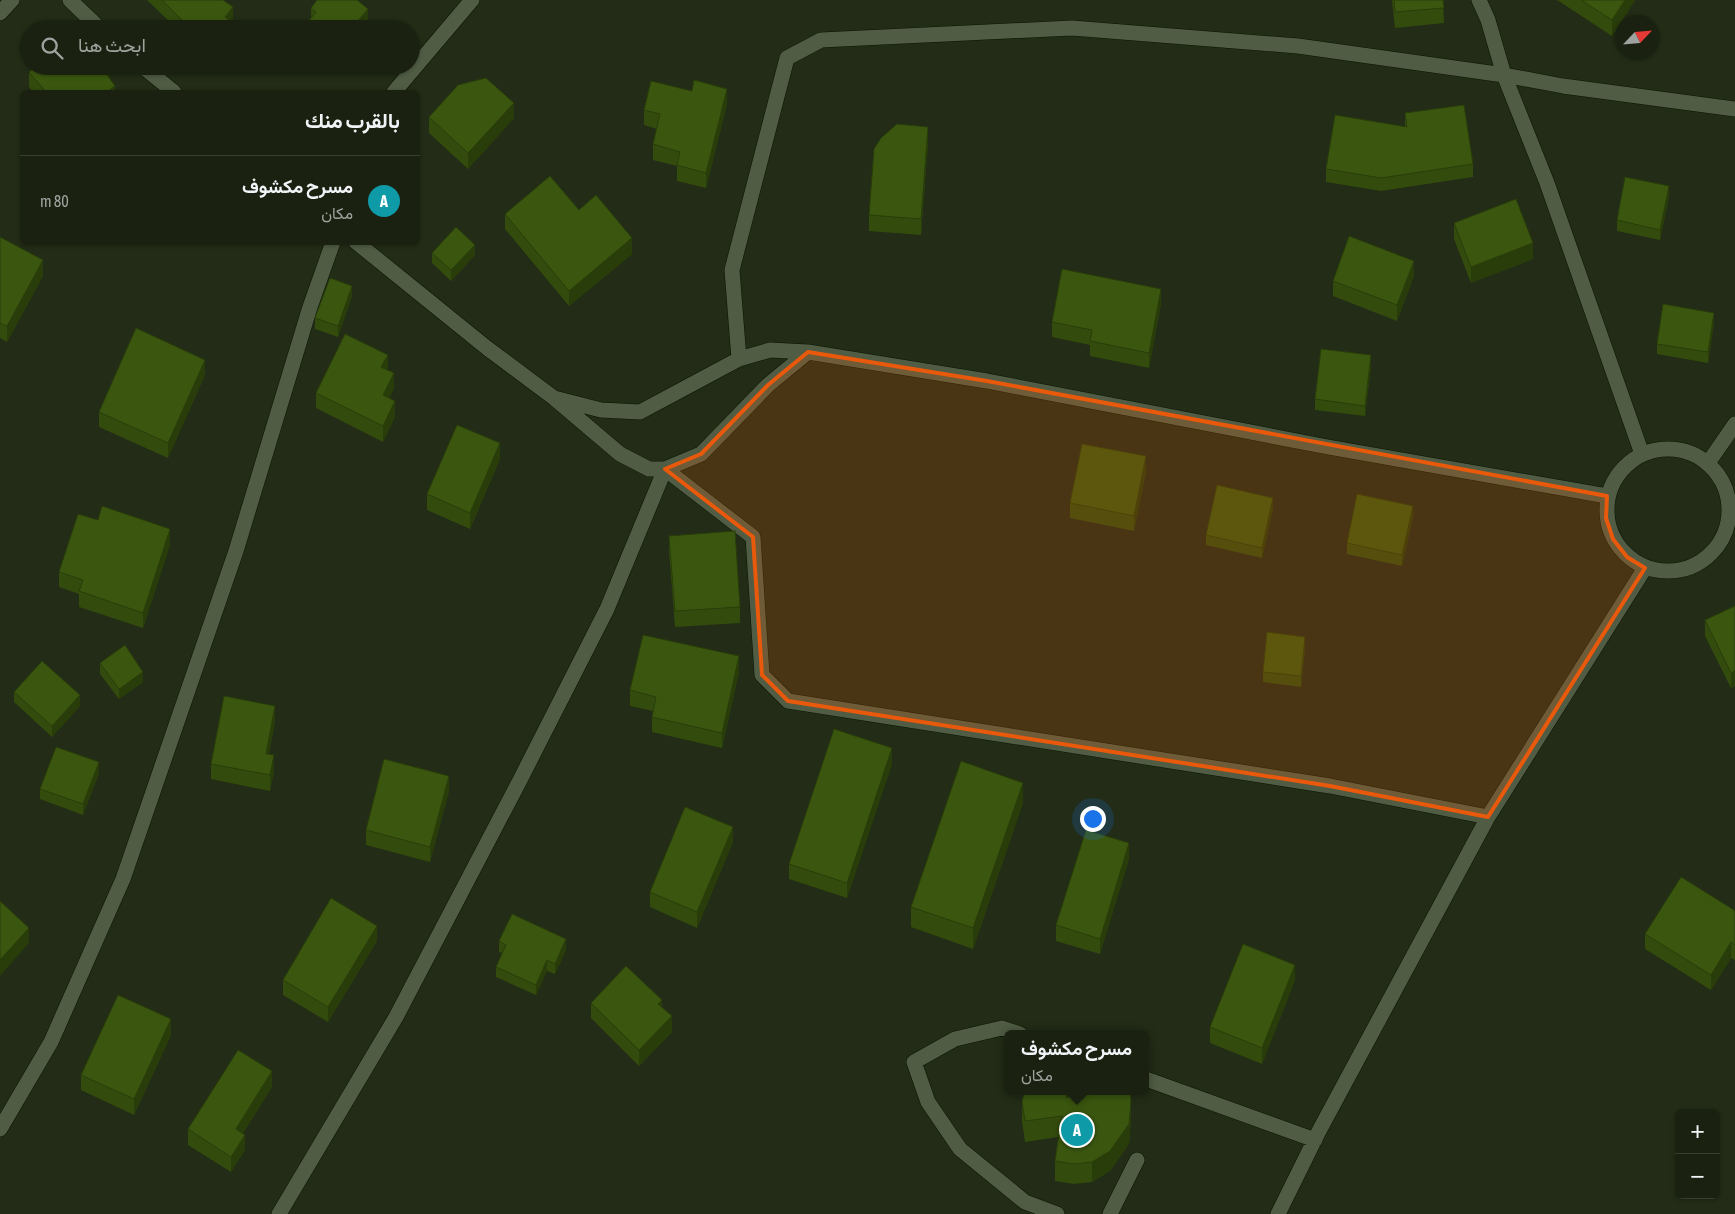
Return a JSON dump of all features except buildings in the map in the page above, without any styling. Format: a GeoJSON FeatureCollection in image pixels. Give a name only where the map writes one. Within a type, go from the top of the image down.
{"type":"FeatureCollection","features":[{"type":"Feature","properties":{"kind":"street"},"geometry":{"type":"LineString","coordinates":[[0,13],[12,0]]}},
{"type":"Feature","properties":{"kind":"street"},"geometry":{"type":"LineString","coordinates":[[70,0],[91,20]]}},
{"type":"Feature","properties":{"kind":"street"},"geometry":{"type":"LineString","coordinates":[[420,61],[472,0]]}},
{"type":"Feature","properties":{"kind":"street"},"geometry":{"type":"LineString","coordinates":[[1479,0],[1488,20],[1504,75],[1547,183],[1642,454]]}},
{"type":"Feature","properties":{"kind":"street"},"geometry":{"type":"LineString","coordinates":[[739,359],[732,270],[787,58],[821,40],[1072,28],[1298,46],[1504,75],[1563,86],[1735,109]]}},
{"type":"Feature","properties":{"kind":"street"},"geometry":{"type":"LineString","coordinates":[[153,75],[172,90]]}},
{"type":"Feature","properties":{"kind":"street"},"geometry":{"type":"LineString","coordinates":[[396,90],[408,75]]}},
{"type":"Feature","properties":{"kind":"street"},"geometry":{"type":"LineString","coordinates":[[0,1129],[51,1042],[123,879],[236,551],[310,307],[332,245]]}},
{"type":"Feature","properties":{"kind":"street"},"geometry":{"type":"LineString","coordinates":[[360,245],[487,348],[554,398],[620,454],[648,468],[665,469],[701,454],[768,385],[808,352]]}},
{"type":"Feature","properties":{"kind":"street"},"geometry":{"type":"LineString","coordinates":[[554,398],[601,410],[640,412],[739,359],[770,350],[808,352],[987,381],[1328,446],[1607,496]]}},
{"type":"Feature","properties":{"kind":"street"},"geometry":{"type":"LineString","coordinates":[[1708,463],[1735,424]]}},
{"type":"Feature","properties":{"kind":"street"},"geometry":{"type":"LineString","coordinates":[[1664,448],[1688,451],[1708,463],[1721,478],[1728,497],[1732,517],[1723,539],[1709,556],[1690,568],[1668,572],[1645,568],[1626,556],[1613,539],[1606,518],[1607,496],[1620,471],[1642,454],[1664,448]]}},
{"type":"Feature","properties":{"kind":"street"},"geometry":{"type":"LineString","coordinates":[[665,469],[753,538],[762,675],[788,701],[1330,786],[1488,818]]}},
{"type":"Feature","properties":{"kind":"street"},"geometry":{"type":"LineString","coordinates":[[279,1214],[396,1017],[514,791],[607,609],[665,469]]}},
{"type":"Feature","properties":{"kind":"street"},"geometry":{"type":"LineString","coordinates":[[1278,1214],[1315,1140],[1488,818],[1645,568]]}},
{"type":"Feature","properties":{"kind":"street"},"geometry":{"type":"LineString","coordinates":[[1008,1030],[1002,1028],[955,1038],[914,1062],[928,1102],[960,1149],[1025,1202],[1056,1214]]}},
{"type":"Feature","properties":{"kind":"street"},"geometry":{"type":"LineString","coordinates":[[1149,1080],[1315,1140]]}},
{"type":"Feature","properties":{"kind":"street"},"geometry":{"type":"LineString","coordinates":[[1110,1214],[1137,1160]]}},
{"type":"Feature","properties":{"kind":"highlighted area"},"geometry":{"type":"Polygon","coordinates":[[[808,352],[987,381],[1607,496],[1606,518],[1613,539],[1627,557],[1645,568],[1488,817],[1330,786],[788,701],[762,675],[753,537],[665,469],[701,454],[768,385],[808,352]]]}},
{"type":"Feature","properties":{"kind":"place","name":"مسرح مكشوف"},"geometry":{"type":"Point","coordinates":[1077,1130]}}]}
